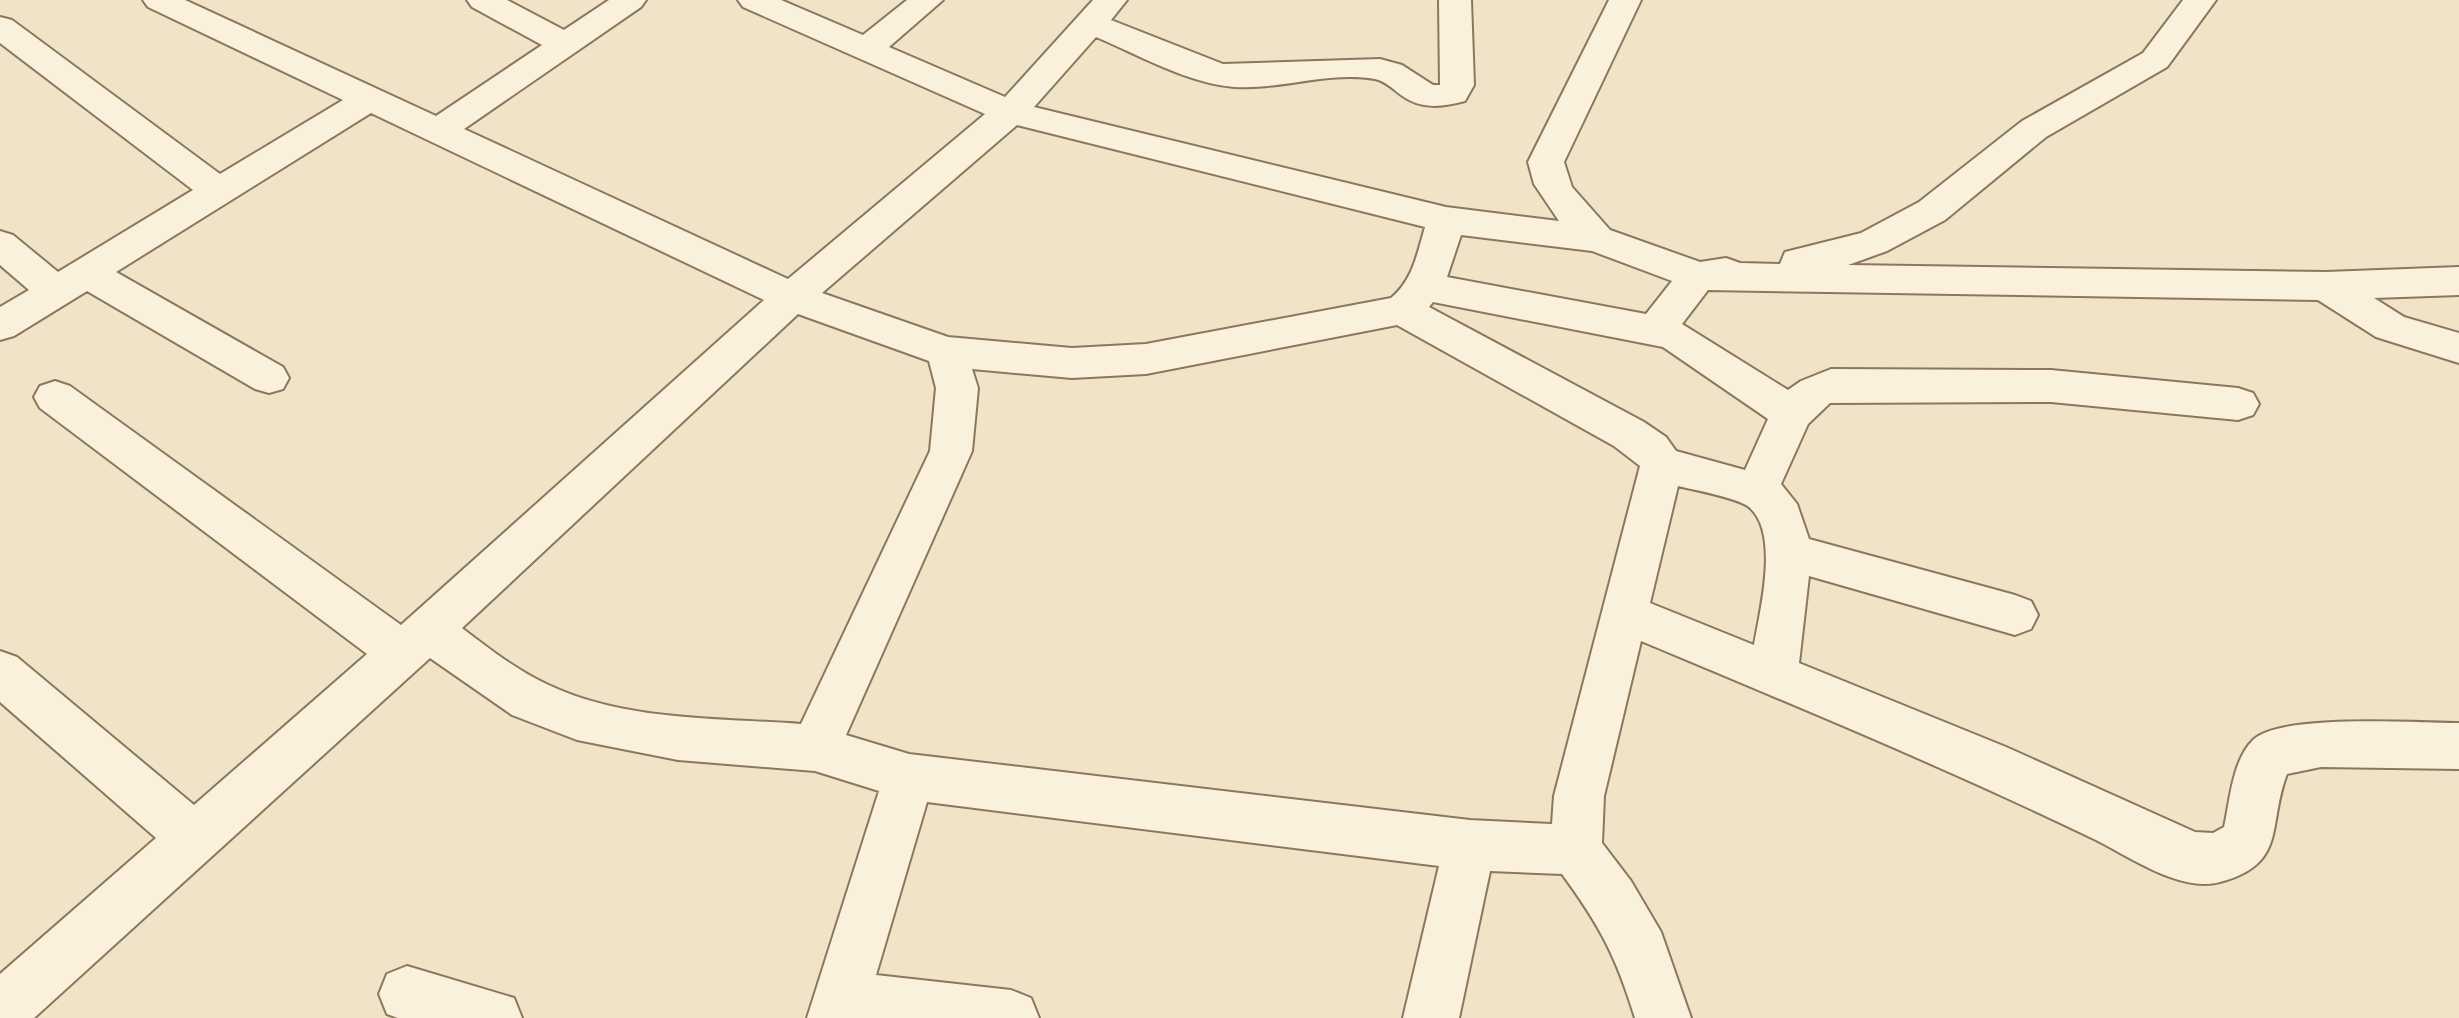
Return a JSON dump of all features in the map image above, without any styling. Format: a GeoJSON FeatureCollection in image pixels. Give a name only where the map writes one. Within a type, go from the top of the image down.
{"type":"FeatureCollection","features":[{"type":"Feature","properties":{"kind":"street"},"geometry":{"type":"LineString","coordinates":[[0,7],[15,0]]}},
{"type":"Feature","properties":{"kind":"street"},"geometry":{"type":"LineString","coordinates":[[159,0],[792,297],[946,352],[1072,363],[1146,359],[1414,299],[1655,330],[1694,348],[1791,413]]}},
{"type":"Feature","properties":{"kind":"street"},"geometry":{"type":"LineString","coordinates":[[483,0],[566,44]]}},
{"type":"Feature","properties":{"kind":"street"},"geometry":{"type":"LineString","coordinates":[[439,130],[630,0]]}},
{"type":"Feature","properties":{"kind":"street"},"geometry":{"type":"LineString","coordinates":[[754,0],[1010,112],[1446,220],[1597,239],[1698,276],[2326,286],[2459,281]]}},
{"type":"Feature","properties":{"kind":"street"},"geometry":{"type":"LineString","coordinates":[[866,49],[927,0]]}},
{"type":"Feature","properties":{"kind":"street"},"geometry":{"type":"LineString","coordinates":[[0,1011],[415,642],[792,297],[1010,112],[1101,12],[1217,74],[1372,69],[1390,72],[1421,94],[1443,97],[1453,93],[1457,85],[1455,0]]}},
{"type":"Feature","properties":{"kind":"street"},"geometry":{"type":"LineString","coordinates":[[1597,239],[1556,192],[1547,178],[1546,162],[1625,0]]}},
{"type":"Feature","properties":{"kind":"street"},"geometry":{"type":"LineString","coordinates":[[1655,330],[1698,276],[1833,256],[1874,242],[1932,211],[2034,129],[2155,60],[2200,0]]}},
{"type":"Feature","properties":{"kind":"street"},"geometry":{"type":"LineString","coordinates":[[0,27],[219,191]]}},
{"type":"Feature","properties":{"kind":"street"},"geometry":{"type":"LineString","coordinates":[[0,326],[370,98]]}},
{"type":"Feature","properties":{"kind":"street"},"geometry":{"type":"LineString","coordinates":[[1414,299],[1446,220]]}},
{"type":"Feature","properties":{"kind":"street"},"geometry":{"type":"LineString","coordinates":[[0,244],[269,378]]}},
{"type":"Feature","properties":{"kind":"street"},"geometry":{"type":"LineString","coordinates":[[2326,286],[2390,327],[2459,348]]}},
{"type":"Feature","properties":{"kind":"street"},"geometry":{"type":"LineString","coordinates":[[1414,299],[1629,434],[1651,449],[1662,464],[1744,487],[1758,487]]}},
{"type":"Feature","properties":{"kind":"street"},"geometry":{"type":"LineString","coordinates":[[815,748],[951,451],[957,388],[946,352]]}},
{"type":"Feature","properties":{"kind":"street"},"geometry":{"type":"LineString","coordinates":[[1758,487],[1791,413],[1807,394],[1831,385],[2051,386],[2238,404]]}},
{"type":"Feature","properties":{"kind":"street"},"geometry":{"type":"LineString","coordinates":[[55,397],[415,642],[544,707],[586,721],[660,734],[815,748],[909,777],[1470,845],[1576,850]]}},
{"type":"Feature","properties":{"kind":"street"},"geometry":{"type":"LineString","coordinates":[[1662,464],[1579,796],[1576,850],[1612,899],[1642,951],[1663,1018]]}},
{"type":"Feature","properties":{"kind":"street"},"geometry":{"type":"LineString","coordinates":[[1758,487],[1781,518],[1787,551],[1774,674]]}},
{"type":"Feature","properties":{"kind":"street"},"geometry":{"type":"LineString","coordinates":[[1787,551],[2015,615]]}},
{"type":"Feature","properties":{"kind":"street"},"geometry":{"type":"LineString","coordinates":[[1626,614],[1774,674],[1883,723],[1988,763],[2175,852],[2201,860],[2222,859],[2247,841],[2261,772],[2271,755],[2321,744],[2459,746]]}},
{"type":"Feature","properties":{"kind":"street"},"geometry":{"type":"LineString","coordinates":[[0,672],[194,838]]}},
{"type":"Feature","properties":{"kind":"street"},"geometry":{"type":"LineString","coordinates":[[909,777],[838,1008],[1011,1018]]}},
{"type":"Feature","properties":{"kind":"street"},"geometry":{"type":"LineString","coordinates":[[1431,1018],[1470,845]]}},
{"type":"Feature","properties":{"kind":"street"},"geometry":{"type":"LineString","coordinates":[[407,994],[494,1018]]}}]}
